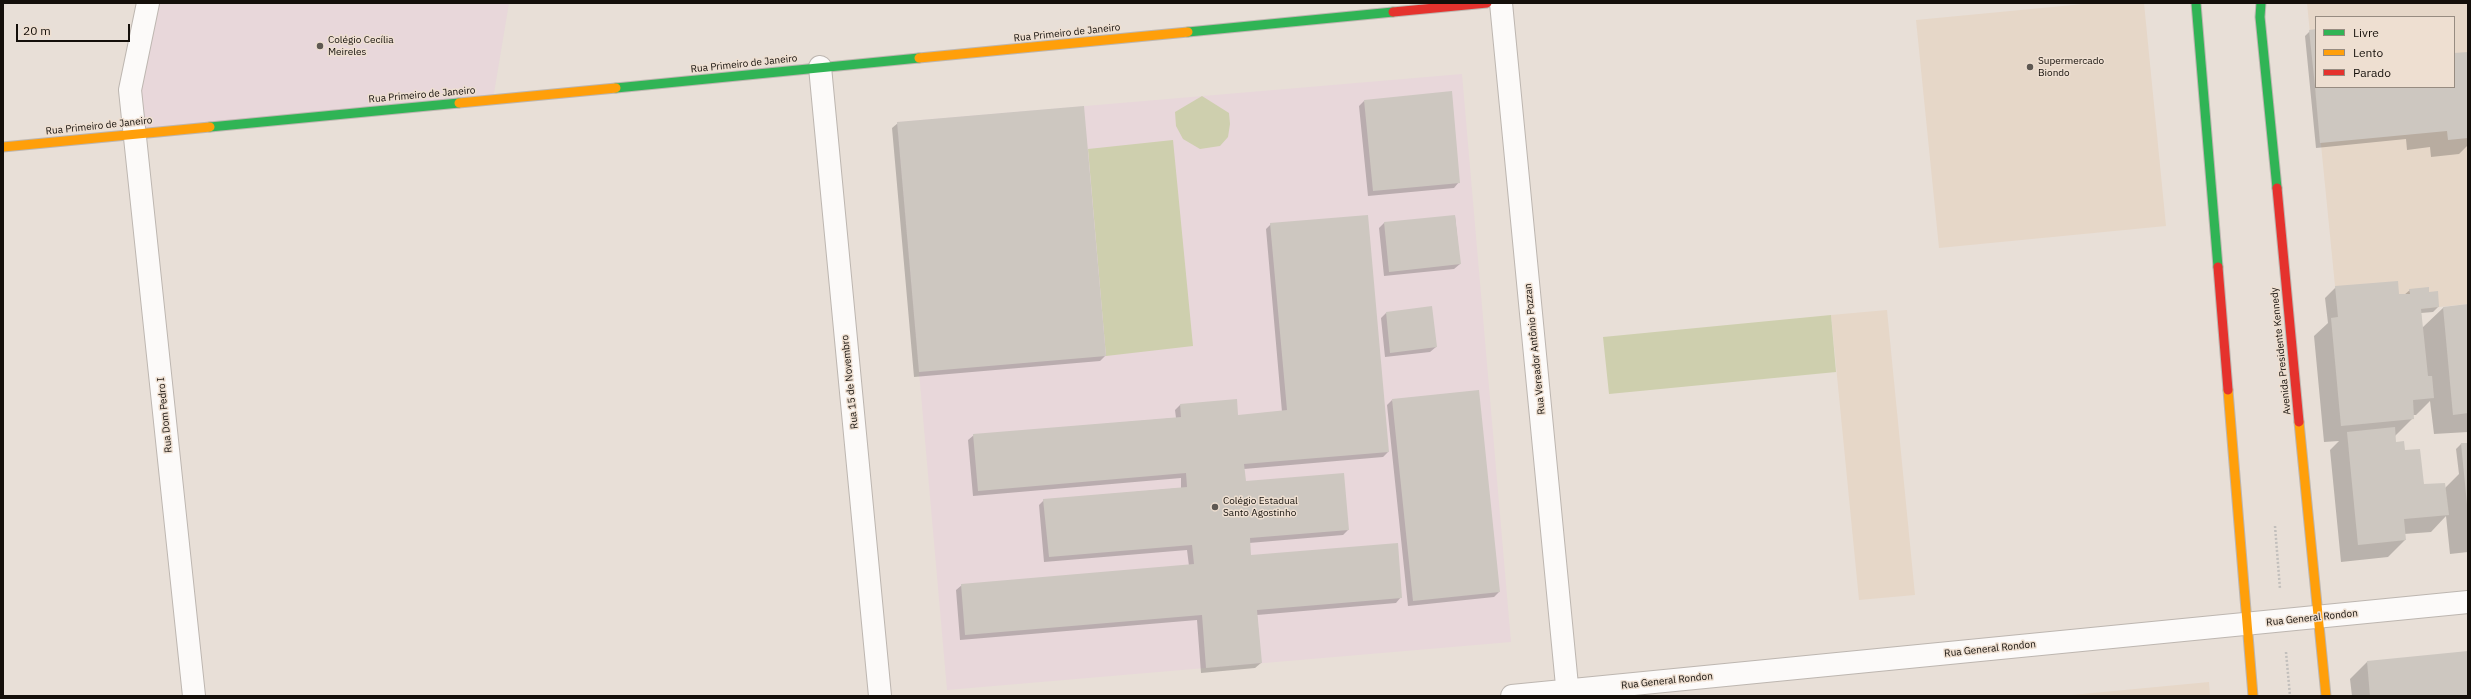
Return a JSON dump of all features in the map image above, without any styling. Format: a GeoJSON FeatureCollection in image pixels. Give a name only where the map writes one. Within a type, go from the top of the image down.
{"type":"FeatureCollection","features":[{"type":"Feature","properties":{"kind":"street","name":"Rua Dom Pedro I"},"geometry":{"type":"LineString","coordinates":[[148,3],[130,90],[194,696]]}},
{"type":"Feature","properties":{"kind":"street","name":"Rua Primeiro de Janeiro"},"geometry":{"type":"LineString","coordinates":[[3,147],[1487,3]]}},
{"type":"Feature","properties":{"kind":"street","name":"Rua Vereador Antônio Pozzan"},"geometry":{"type":"LineString","coordinates":[[1501,3],[1568,693]]}},
{"type":"Feature","properties":{"kind":"street"},"geometry":{"type":"LineString","coordinates":[[2196,3],[2253,696]]}},
{"type":"Feature","properties":{"kind":"street","name":"Avenida Presidente Kennedy"},"geometry":{"type":"LineString","coordinates":[[2261,3],[2260,17],[2326,696]]}},
{"type":"Feature","properties":{"kind":"street","name":"Rua 15 de Novembro"},"geometry":{"type":"LineString","coordinates":[[820,67],[880,696]]}},
{"type":"Feature","properties":{"kind":"street","name":"Rua General Rondon"},"geometry":{"type":"LineString","coordinates":[[1512,696],[1568,693],[2468,602]]}},
{"type":"Feature","properties":{"kind":"shaded area","name":"Colégio Cecília Meireles"},"geometry":{"type":"Polygon","coordinates":[[[148,3],[509,3],[493,99],[135,134],[148,3]]]}},
{"type":"Feature","properties":{"kind":"shaded area"},"geometry":{"type":"Polygon","coordinates":[[[2094,3],[2144,3],[2166,226],[1939,248],[1916,20],[2094,3]]]}},
{"type":"Feature","properties":{"kind":"shaded area"},"geometry":{"type":"Polygon","coordinates":[[[2307,3],[2468,3],[2468,304],[2401,311],[2335,286],[2315,88],[2455,88],[2455,16],[2315,16],[2315,84],[2307,3]]]}},
{"type":"Feature","properties":{"kind":"shaded area","name":"Colégio Estadual Santo Agostinho"},"geometry":{"type":"Polygon","coordinates":[[[1462,74],[1511,642],[947,690],[897,122],[1462,74]]]}},
{"type":"Feature","properties":{"kind":"shaded area"},"geometry":{"type":"Polygon","coordinates":[[[1887,310],[1915,595],[1859,600],[1831,315],[1887,310]]]}},
{"type":"Feature","properties":{"kind":"shaded area"},"geometry":{"type":"Polygon","coordinates":[[[2209,682],[2210,696],[2061,696],[2209,682]]]}},
{"type":"Feature","properties":{"kind":"green space"},"geometry":{"type":"Polygon","coordinates":[[[1202,96],[1229,113],[1230,124],[1228,137],[1220,146],[1200,149],[1183,139],[1176,126],[1175,112],[1202,96]]]}},
{"type":"Feature","properties":{"kind":"green space"},"geometry":{"type":"Polygon","coordinates":[[[1173,140],[1193,346],[1106,356],[1088,149],[1173,140]]]}},
{"type":"Feature","properties":{"kind":"green space"},"geometry":{"type":"Polygon","coordinates":[[[1831,315],[1836,372],[1609,394],[1603,337],[1831,315]]]}},
{"type":"Feature","properties":{"kind":"building"},"geometry":{"type":"Polygon","coordinates":[[[2315,29],[2315,86],[2309,30],[2315,29]]]}},
{"type":"Feature","properties":{"kind":"building"},"geometry":{"type":"Polygon","coordinates":[[[2468,52],[2468,138],[2448,140],[2447,131],[2320,143],[2315,88],[2455,88],[2455,53],[2468,52]]]}},
{"type":"Feature","properties":{"kind":"building"},"geometry":{"type":"Polygon","coordinates":[[[1452,91],[1460,183],[1373,191],[1364,100],[1452,91]]]}},
{"type":"Feature","properties":{"kind":"building"},"geometry":{"type":"Polygon","coordinates":[[[1084,106],[1106,356],[919,372],[897,122],[1084,106]]]}},
{"type":"Feature","properties":{"kind":"building"},"geometry":{"type":"Polygon","coordinates":[[[1368,215],[1389,452],[1244,464],[1246,481],[1344,473],[1349,530],[1250,538],[1251,555],[1398,543],[1402,598],[1257,610],[1262,663],[1206,668],[1202,615],[965,635],[961,584],[1194,564],[1192,545],[1049,557],[1043,499],[1187,487],[1186,473],[978,491],[973,434],[1181,417],[1180,404],[1237,399],[1238,415],[1287,410],[1270,223],[1368,215]]]}},
{"type":"Feature","properties":{"kind":"building"},"geometry":{"type":"Polygon","coordinates":[[[1455,215],[1461,264],[1389,272],[1384,222],[1455,215]]]}},
{"type":"Feature","properties":{"kind":"building"},"geometry":{"type":"Polygon","coordinates":[[[2398,281],[2399,294],[2410,294],[2409,289],[2429,287],[2429,292],[2438,291],[2439,307],[2421,309],[2428,376],[2432,376],[2434,398],[2413,400],[2414,419],[2341,426],[2331,318],[2338,317],[2335,286],[2398,281]]]}},
{"type":"Feature","properties":{"kind":"building"},"geometry":{"type":"Polygon","coordinates":[[[2468,304],[2468,413],[2453,415],[2443,307],[2468,304]]]}},
{"type":"Feature","properties":{"kind":"building"},"geometry":{"type":"Polygon","coordinates":[[[1432,306],[1437,347],[1390,353],[1386,312],[1432,306]]]}},
{"type":"Feature","properties":{"kind":"building"},"geometry":{"type":"Polygon","coordinates":[[[1479,390],[1500,592],[1413,601],[1392,399],[1479,390]]]}},
{"type":"Feature","properties":{"kind":"building"},"geometry":{"type":"Polygon","coordinates":[[[2395,427],[2396,442],[2404,441],[2405,450],[2420,449],[2424,484],[2445,483],[2449,515],[2404,519],[2406,540],[2358,545],[2347,432],[2395,427]]]}},
{"type":"Feature","properties":{"kind":"building"},"geometry":{"type":"Polygon","coordinates":[[[2461,443],[2468,443],[2468,504],[2467,504],[2461,443]]]}},
{"type":"Feature","properties":{"kind":"building"},"geometry":{"type":"Polygon","coordinates":[[[2468,651],[2468,696],[2370,696],[2367,661],[2468,651]]]}},
{"type":"Feature","properties":{"kind":"traffic: fast"},"geometry":{"type":"LineString","coordinates":[[2196,3],[2218,267]]}},
{"type":"Feature","properties":{"kind":"traffic: fast"},"geometry":{"type":"LineString","coordinates":[[2261,3],[2260,17],[2277,188]]}},
{"type":"Feature","properties":{"kind":"traffic: fast"},"geometry":{"type":"LineString","coordinates":[[1188,32],[1393,12]]}},
{"type":"Feature","properties":{"kind":"traffic: fast"},"geometry":{"type":"LineString","coordinates":[[616,88],[919,58]]}},
{"type":"Feature","properties":{"kind":"traffic: fast"},"geometry":{"type":"LineString","coordinates":[[210,127],[459,103]]}},
{"type":"Feature","properties":{"kind":"traffic: slow"},"geometry":{"type":"LineString","coordinates":[[919,58],[1188,32]]}},
{"type":"Feature","properties":{"kind":"traffic: slow"},"geometry":{"type":"LineString","coordinates":[[459,103],[616,88]]}},
{"type":"Feature","properties":{"kind":"traffic: slow"},"geometry":{"type":"LineString","coordinates":[[3,147],[210,127]]}},
{"type":"Feature","properties":{"kind":"traffic: slow"},"geometry":{"type":"LineString","coordinates":[[2228,390],[2253,696]]}},
{"type":"Feature","properties":{"kind":"traffic: slow"},"geometry":{"type":"LineString","coordinates":[[2299,422],[2326,696]]}},
{"type":"Feature","properties":{"kind":"traffic: jam"},"geometry":{"type":"LineString","coordinates":[[1393,12],[1487,3]]}},
{"type":"Feature","properties":{"kind":"traffic: jam"},"geometry":{"type":"LineString","coordinates":[[2277,188],[2299,422]]}},
{"type":"Feature","properties":{"kind":"traffic: jam"},"geometry":{"type":"LineString","coordinates":[[2218,267],[2228,390]]}},
{"type":"Feature","properties":{"kind":"place","name":"Colégio Cecília Meireles"},"geometry":{"type":"Point","coordinates":[320,46]}},
{"type":"Feature","properties":{"kind":"place","name":"Supermercado Biondo"},"geometry":{"type":"Point","coordinates":[2030,67]}},
{"type":"Feature","properties":{"kind":"place","name":"Colégio Estadual Santo Agostinho"},"geometry":{"type":"Point","coordinates":[1215,507]}}]}
